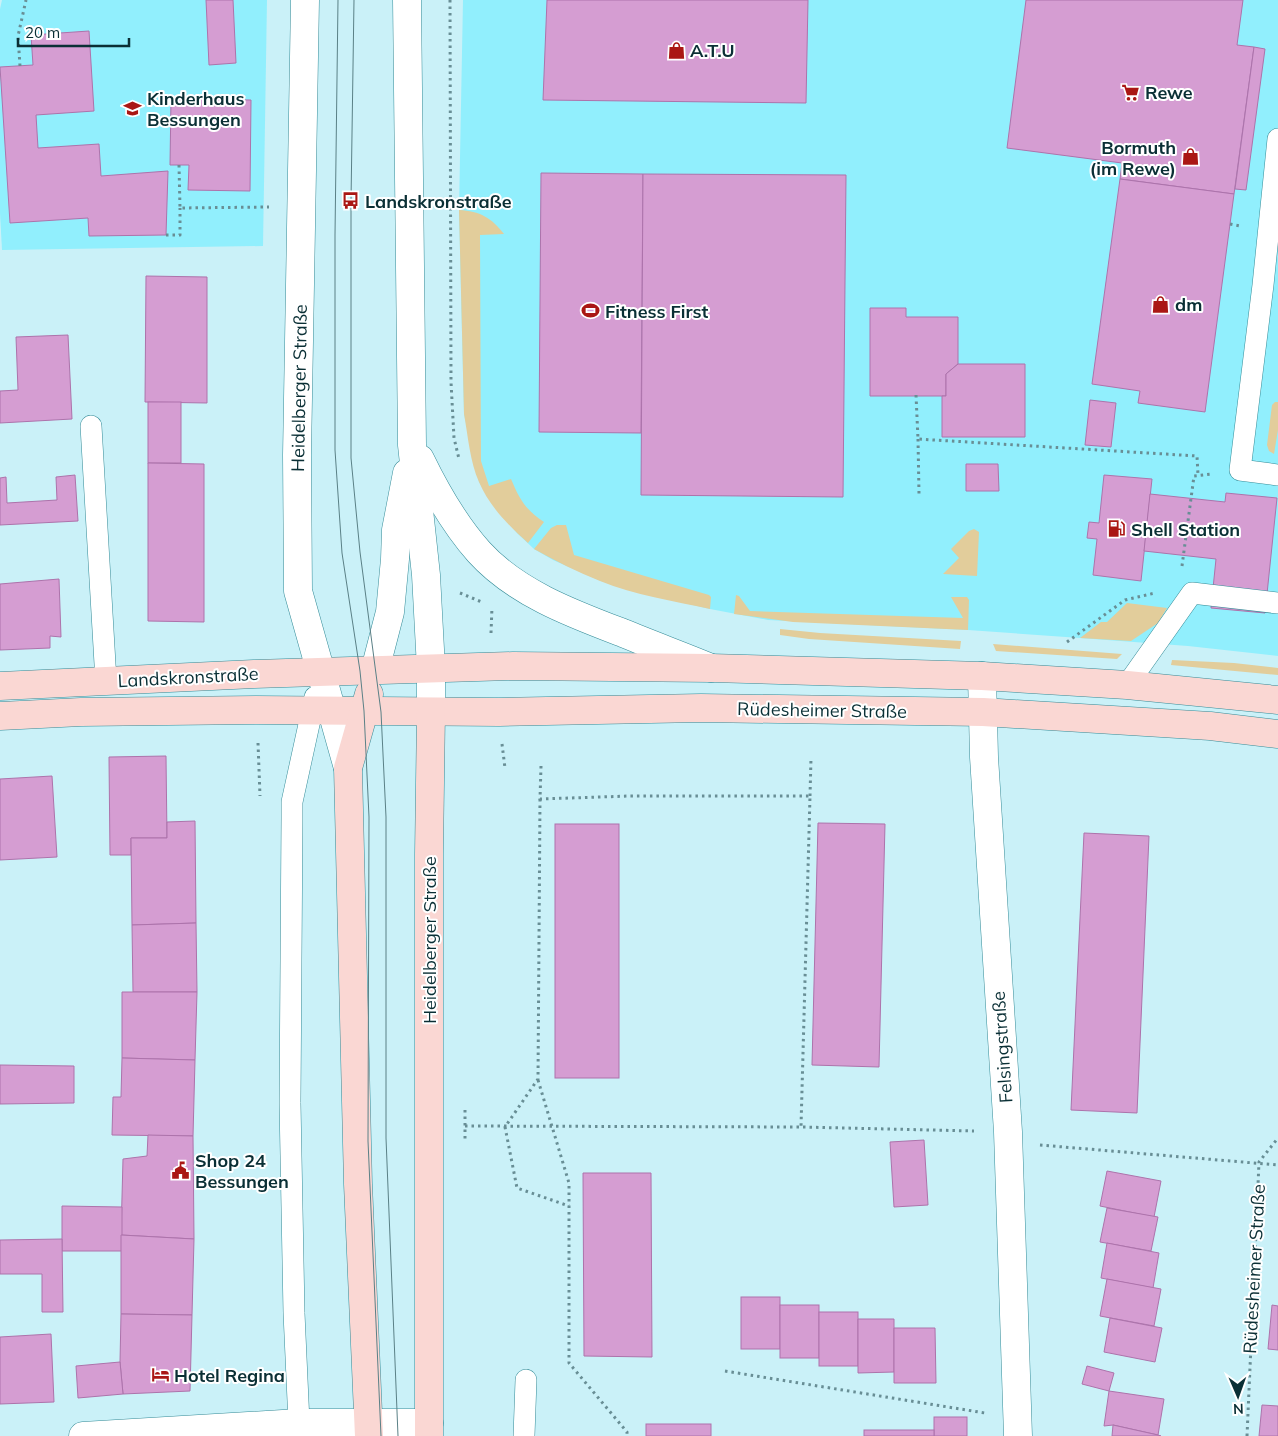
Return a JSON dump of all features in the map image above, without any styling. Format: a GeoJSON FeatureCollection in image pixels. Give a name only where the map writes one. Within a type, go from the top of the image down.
{"type":"FeatureCollection","features":[{"type":"Feature","properties":{"kind":"main road"},"geometry":{"type":"LineString","coordinates":[[375,670],[513,666],[712,668],[982,676],[1127,685],[1278,700]]}},
{"type":"Feature","properties":{"kind":"main road","name":"Landskronstraße"},"geometry":{"type":"LineString","coordinates":[[0,686],[375,670]]}},
{"type":"Feature","properties":{"kind":"main road","name":"Heidelberger Straße"},"geometry":{"type":"LineString","coordinates":[[368,1429],[358,1184],[348,768],[375,670]]}},
{"type":"Feature","properties":{"kind":"main road","name":"Rüdesheimer Straße"},"geometry":{"type":"LineString","coordinates":[[364,711],[499,712],[701,708],[983,712],[1210,726],[1278,734]]}},
{"type":"Feature","properties":{"kind":"main road","name":"Landskronstraße"},"geometry":{"type":"LineString","coordinates":[[0,716],[82,712],[364,711]]}},
{"type":"Feature","properties":{"kind":"main road","name":"Heidelberger Straße"},"geometry":{"type":"LineString","coordinates":[[429,1430],[429,854],[431,712]]}},
{"type":"Feature","properties":{"kind":"street","name":"Heidelberger Straße"},"geometry":{"type":"LineString","coordinates":[[304,0],[297,455],[298,591],[320,672],[321,711],[348,768]]}},
{"type":"Feature","properties":{"kind":"street","name":"Heidelberger Straße"},"geometry":{"type":"LineString","coordinates":[[407,0],[412,444],[426,575],[431,668],[431,712]]}},
{"type":"Feature","properties":{"kind":"street","name":"Heidelberger Straße"},"geometry":{"type":"LineString","coordinates":[[375,670],[390,612],[396,530],[412,444]]}},
{"type":"Feature","properties":{"kind":"street"},"geometry":{"type":"LineString","coordinates":[[412,444],[454,520],[480,552],[504,574],[529,591],[576,615],[712,668]]}},
{"type":"Feature","properties":{"kind":"street","name":"Felsingstraße"},"geometry":{"type":"LineString","coordinates":[[982,676],[984,757],[1008,1132],[1018,1427]]}},
{"type":"Feature","properties":{"kind":"street"},"geometry":{"type":"LineString","coordinates":[[83,1436],[299,1423],[368,1429],[398,1422],[429,1430]]}},
{"type":"Feature","properties":{"kind":"lane"},"geometry":{"type":"LineString","coordinates":[[1278,139],[1275,200],[1240,470],[1278,475]]}},
{"type":"Feature","properties":{"kind":"lane"},"geometry":{"type":"LineString","coordinates":[[91,426],[106,681]]}},
{"type":"Feature","properties":{"kind":"lane"},"geometry":{"type":"LineString","coordinates":[[1127,685],[1192,593],[1278,603]]}},
{"type":"Feature","properties":{"kind":"lane"},"geometry":{"type":"LineString","coordinates":[[299,1423],[294,1313],[290,1103],[292,818],[294,794],[321,711]]}},
{"type":"Feature","properties":{"kind":"lane"},"geometry":{"type":"LineString","coordinates":[[524,1436],[526,1380]]}},
{"type":"Feature","properties":{"kind":"path"},"geometry":{"type":"LineString","coordinates":[[20,66],[18,36],[26,0]]}},
{"type":"Feature","properties":{"kind":"path"},"geometry":{"type":"LineString","coordinates":[[450,0],[451,390],[454,438],[460,460]]}},
{"type":"Feature","properties":{"kind":"path"},"geometry":{"type":"LineString","coordinates":[[166,235],[180,236],[179,165]]}},
{"type":"Feature","properties":{"kind":"path"},"geometry":{"type":"LineString","coordinates":[[180,208],[302,206]]}},
{"type":"Feature","properties":{"kind":"path"},"geometry":{"type":"LineString","coordinates":[[916,395],[919,494]]}},
{"type":"Feature","properties":{"kind":"path"},"geometry":{"type":"LineString","coordinates":[[918,439],[1197,456],[1198,475]]}},
{"type":"Feature","properties":{"kind":"path"},"geometry":{"type":"LineString","coordinates":[[1181,569],[1194,476],[1240,470]]}},
{"type":"Feature","properties":{"kind":"path"},"geometry":{"type":"LineString","coordinates":[[1066,642],[1125,600],[1161,591]]}},
{"type":"Feature","properties":{"kind":"path"},"geometry":{"type":"LineString","coordinates":[[463,595],[492,606],[491,634]]}},
{"type":"Feature","properties":{"kind":"path"},"geometry":{"type":"LineString","coordinates":[[258,735],[260,799]]}},
{"type":"Feature","properties":{"kind":"path"},"geometry":{"type":"LineString","coordinates":[[801,1127],[811,758]]}},
{"type":"Feature","properties":{"kind":"path"},"geometry":{"type":"LineString","coordinates":[[540,766],[538,1079],[570,1182],[569,1363],[627,1432],[627,1436]]}},
{"type":"Feature","properties":{"kind":"path"},"geometry":{"type":"LineString","coordinates":[[540,799],[630,796],[810,796]]}},
{"type":"Feature","properties":{"kind":"path"},"geometry":{"type":"LineString","coordinates":[[538,1079],[505,1127],[517,1188],[570,1206]]}},
{"type":"Feature","properties":{"kind":"path"},"geometry":{"type":"LineString","coordinates":[[465,1126],[801,1127],[1008,1132],[1030,1144],[1278,1165]]}},
{"type":"Feature","properties":{"kind":"path","name":"Rüdesheimer Straße"},"geometry":{"type":"LineString","coordinates":[[1247,1436],[1259,1162],[1278,1138]]}},
{"type":"Feature","properties":{"kind":"path"},"geometry":{"type":"LineString","coordinates":[[725,1371],[1018,1427]]}},
{"type":"Feature","properties":{"kind":"shaded area","name":"Kinderhaus Bessungen"},"geometry":{"type":"Polygon","coordinates":[[[2,0],[267,0],[263,246],[2,250],[0,213],[0,9],[2,0]]]}},
{"type":"Feature","properties":{"kind":"shaded area"},"geometry":{"type":"Polygon","coordinates":[[[463,0],[1278,0],[1278,656],[1188,646],[968,630],[768,620],[629,590],[601,581],[553,560],[534,549],[498,511],[479,482],[464,414],[459,210],[463,0]]]}},
{"type":"Feature","properties":{"kind":"shaded area"},"geometry":{"type":"Polygon","coordinates":[[[459,210],[485,216],[504,234],[480,235],[481,461],[489,486],[511,479],[524,504],[544,522],[528,543],[507,523],[488,499],[479,482],[471,457],[464,414],[459,210]]]}},
{"type":"Feature","properties":{"kind":"shaded area"},"geometry":{"type":"Polygon","coordinates":[[[1278,402],[1278,430],[1274,454],[1269,451],[1267,445],[1272,405],[1278,402]]]}},
{"type":"Feature","properties":{"kind":"shaded area"},"geometry":{"type":"Polygon","coordinates":[[[557,525],[566,525],[574,555],[709,595],[711,597],[710,609],[613,586],[575,570],[534,549],[551,528],[557,525]]]}},
{"type":"Feature","properties":{"kind":"shaded area"},"geometry":{"type":"Polygon","coordinates":[[[974,529],[979,532],[977,576],[943,574],[959,558],[951,549],[969,531],[974,529]]]}},
{"type":"Feature","properties":{"kind":"shaded area"},"geometry":{"type":"Polygon","coordinates":[[[736,595],[739,596],[750,611],[963,618],[951,597],[967,597],[969,600],[968,630],[793,622],[734,614],[736,595]]]}},
{"type":"Feature","properties":{"kind":"shaded area"},"geometry":{"type":"Polygon","coordinates":[[[1127,603],[1167,608],[1158,623],[1131,641],[1080,638],[1101,622],[1107,622],[1127,603]]]}},
{"type":"Feature","properties":{"kind":"shaded area"},"geometry":{"type":"Polygon","coordinates":[[[780,629],[961,641],[960,649],[809,639],[780,635],[780,629]]]}},
{"type":"Feature","properties":{"kind":"shaded area"},"geometry":{"type":"Polygon","coordinates":[[[993,644],[1122,654],[1117,659],[996,651],[993,644]]]}},
{"type":"Feature","properties":{"kind":"shaded area"},"geometry":{"type":"Polygon","coordinates":[[[1172,660],[1234,663],[1278,668],[1278,675],[1171,665],[1172,660]]]}},
{"type":"Feature","properties":{"kind":"building"},"geometry":{"type":"Polygon","coordinates":[[[206,0],[233,0],[236,63],[209,65],[206,0]]]}},
{"type":"Feature","properties":{"kind":"building","name":"A.T.U"},"geometry":{"type":"Polygon","coordinates":[[[547,0],[808,0],[806,103],[543,100],[547,0]]]}},
{"type":"Feature","properties":{"kind":"building","name":"Rewe"},"geometry":{"type":"Polygon","coordinates":[[[1026,0],[1243,0],[1237,45],[1254,47],[1234,194],[1120,179],[1122,163],[1007,148],[1026,0]]]}},
{"type":"Feature","properties":{"kind":"building"},"geometry":{"type":"Polygon","coordinates":[[[89,31],[94,111],[36,115],[38,148],[99,144],[101,176],[168,171],[166,235],[89,236],[88,218],[10,223],[0,67],[33,65],[31,35],[89,31]]]}},
{"type":"Feature","properties":{"kind":"building"},"geometry":{"type":"Polygon","coordinates":[[[1254,47],[1265,49],[1246,190],[1235,189],[1254,47]]]}},
{"type":"Feature","properties":{"kind":"building"},"geometry":{"type":"Polygon","coordinates":[[[171,99],[251,100],[250,191],[188,190],[189,165],[170,165],[171,99]]]}},
{"type":"Feature","properties":{"kind":"building"},"geometry":{"type":"Polygon","coordinates":[[[541,173],[643,174],[641,433],[539,432],[541,173]]]}},
{"type":"Feature","properties":{"kind":"building"},"geometry":{"type":"Polygon","coordinates":[[[643,174],[846,175],[843,497],[641,495],[643,174]]]}},
{"type":"Feature","properties":{"kind":"building","name":"dm"},"geometry":{"type":"Polygon","coordinates":[[[1120,179],[1234,194],[1205,412],[1138,403],[1140,391],[1092,384],[1120,179]]]}},
{"type":"Feature","properties":{"kind":"building"},"geometry":{"type":"Polygon","coordinates":[[[146,276],[207,277],[207,403],[145,402],[146,276]]]}},
{"type":"Feature","properties":{"kind":"building"},"geometry":{"type":"Polygon","coordinates":[[[870,308],[906,308],[906,317],[958,317],[958,364],[946,374],[946,396],[870,396],[870,308]]]}},
{"type":"Feature","properties":{"kind":"building"},"geometry":{"type":"Polygon","coordinates":[[[68,335],[72,419],[0,423],[0,391],[18,390],[16,337],[68,335]]]}},
{"type":"Feature","properties":{"kind":"building"},"geometry":{"type":"Polygon","coordinates":[[[958,364],[1025,364],[1025,437],[942,437],[942,396],[946,396],[946,374],[958,364]]]}},
{"type":"Feature","properties":{"kind":"building"},"geometry":{"type":"Polygon","coordinates":[[[1090,400],[1116,403],[1111,447],[1085,445],[1090,400]]]}},
{"type":"Feature","properties":{"kind":"building"},"geometry":{"type":"Polygon","coordinates":[[[148,402],[181,402],[181,463],[148,463],[148,402]]]}},
{"type":"Feature","properties":{"kind":"building"},"geometry":{"type":"Polygon","coordinates":[[[148,463],[204,464],[204,622],[148,621],[148,463]]]}},
{"type":"Feature","properties":{"kind":"building"},"geometry":{"type":"Polygon","coordinates":[[[966,464],[998,464],[999,491],[966,491],[966,464]]]}},
{"type":"Feature","properties":{"kind":"building"},"geometry":{"type":"Polygon","coordinates":[[[75,475],[78,521],[0,525],[0,478],[6,477],[7,503],[57,500],[56,477],[75,475]]]}},
{"type":"Feature","properties":{"kind":"building","name":"Shell Station"},"geometry":{"type":"Polygon","coordinates":[[[1104,475],[1152,479],[1141,581],[1093,575],[1097,539],[1087,538],[1089,522],[1099,523],[1104,475]]]}},
{"type":"Feature","properties":{"kind":"building"},"geometry":{"type":"Polygon","coordinates":[[[1226,493],[1277,498],[1265,613],[1211,608],[1216,559],[1144,551],[1150,494],[1225,502],[1226,493]]]}},
{"type":"Feature","properties":{"kind":"building"},"geometry":{"type":"Polygon","coordinates":[[[59,579],[61,637],[50,636],[50,648],[0,650],[0,584],[59,579]]]}},
{"type":"Feature","properties":{"kind":"building"},"geometry":{"type":"Polygon","coordinates":[[[166,756],[167,838],[131,838],[131,855],[110,855],[109,757],[166,756]]]}},
{"type":"Feature","properties":{"kind":"building"},"geometry":{"type":"Polygon","coordinates":[[[52,776],[57,857],[0,860],[0,779],[52,776]]]}},
{"type":"Feature","properties":{"kind":"building"},"geometry":{"type":"Polygon","coordinates":[[[195,821],[196,923],[132,925],[131,838],[167,838],[167,822],[195,821]]]}},
{"type":"Feature","properties":{"kind":"building"},"geometry":{"type":"Polygon","coordinates":[[[818,823],[885,824],[879,1067],[812,1065],[818,823]]]}},
{"type":"Feature","properties":{"kind":"building"},"geometry":{"type":"Polygon","coordinates":[[[555,824],[619,824],[619,1078],[555,1078],[555,824]]]}},
{"type":"Feature","properties":{"kind":"building"},"geometry":{"type":"Polygon","coordinates":[[[1084,833],[1149,836],[1137,1113],[1071,1110],[1084,833]]]}},
{"type":"Feature","properties":{"kind":"building"},"geometry":{"type":"Polygon","coordinates":[[[196,923],[197,992],[133,992],[132,925],[196,923]]]}},
{"type":"Feature","properties":{"kind":"building"},"geometry":{"type":"Polygon","coordinates":[[[122,992],[197,992],[195,1060],[122,1058],[122,992]]]}},
{"type":"Feature","properties":{"kind":"building"},"geometry":{"type":"Polygon","coordinates":[[[122,1058],[195,1060],[193,1136],[112,1135],[113,1097],[121,1097],[122,1058]]]}},
{"type":"Feature","properties":{"kind":"building"},"geometry":{"type":"Polygon","coordinates":[[[0,1065],[74,1066],[74,1103],[0,1104],[0,1065]]]}},
{"type":"Feature","properties":{"kind":"building"},"geometry":{"type":"Polygon","coordinates":[[[148,1135],[193,1136],[194,1239],[121,1235],[123,1159],[147,1156],[148,1135]]]}},
{"type":"Feature","properties":{"kind":"building"},"geometry":{"type":"Polygon","coordinates":[[[924,1140],[928,1205],[894,1207],[890,1142],[924,1140]]]}},
{"type":"Feature","properties":{"kind":"building"},"geometry":{"type":"Polygon","coordinates":[[[1107,1171],[1161,1181],[1154,1217],[1100,1206],[1107,1171]]]}},
{"type":"Feature","properties":{"kind":"building"},"geometry":{"type":"Polygon","coordinates":[[[583,1173],[651,1173],[652,1357],[584,1356],[583,1173]]]}},
{"type":"Feature","properties":{"kind":"building"},"geometry":{"type":"Polygon","coordinates":[[[62,1206],[122,1207],[122,1251],[62,1251],[62,1206]]]}},
{"type":"Feature","properties":{"kind":"building"},"geometry":{"type":"Polygon","coordinates":[[[1107,1208],[1158,1217],[1151,1251],[1100,1242],[1107,1208]]]}},
{"type":"Feature","properties":{"kind":"building"},"geometry":{"type":"Polygon","coordinates":[[[121,1235],[194,1239],[192,1315],[121,1314],[121,1235]]]}},
{"type":"Feature","properties":{"kind":"building"},"geometry":{"type":"Polygon","coordinates":[[[62,1239],[63,1312],[42,1312],[42,1274],[0,1274],[0,1240],[62,1239]]]}},
{"type":"Feature","properties":{"kind":"building"},"geometry":{"type":"Polygon","coordinates":[[[1107,1243],[1159,1253],[1153,1288],[1101,1278],[1107,1243]]]}},
{"type":"Feature","properties":{"kind":"building"},"geometry":{"type":"Polygon","coordinates":[[[1107,1279],[1161,1289],[1154,1326],[1100,1316],[1107,1279]]]}},
{"type":"Feature","properties":{"kind":"building"},"geometry":{"type":"Polygon","coordinates":[[[741,1297],[780,1297],[780,1349],[741,1349],[741,1297]]]}},
{"type":"Feature","properties":{"kind":"building"},"geometry":{"type":"Polygon","coordinates":[[[780,1305],[819,1305],[819,1358],[780,1358],[780,1305]]]}},
{"type":"Feature","properties":{"kind":"building"},"geometry":{"type":"Polygon","coordinates":[[[1272,1305],[1278,1306],[1278,1350],[1268,1349],[1272,1305]]]}},
{"type":"Feature","properties":{"kind":"building"},"geometry":{"type":"Polygon","coordinates":[[[819,1312],[858,1312],[858,1366],[819,1366],[819,1312]]]}},
{"type":"Feature","properties":{"kind":"building"},"geometry":{"type":"Polygon","coordinates":[[[121,1314],[192,1315],[190,1391],[123,1394],[120,1362],[121,1314]]]}},
{"type":"Feature","properties":{"kind":"building"},"geometry":{"type":"Polygon","coordinates":[[[1110,1318],[1162,1328],[1155,1362],[1104,1352],[1110,1318]]]}},
{"type":"Feature","properties":{"kind":"building"},"geometry":{"type":"Polygon","coordinates":[[[858,1319],[894,1319],[894,1372],[858,1373],[858,1319]]]}},
{"type":"Feature","properties":{"kind":"building"},"geometry":{"type":"Polygon","coordinates":[[[894,1328],[935,1328],[936,1383],[894,1383],[894,1328]]]}},
{"type":"Feature","properties":{"kind":"building"},"geometry":{"type":"Polygon","coordinates":[[[51,1334],[54,1402],[0,1404],[0,1337],[51,1334]]]}},
{"type":"Feature","properties":{"kind":"building"},"geometry":{"type":"Polygon","coordinates":[[[120,1362],[123,1394],[78,1398],[76,1366],[120,1362]]]}},
{"type":"Feature","properties":{"kind":"building"},"geometry":{"type":"Polygon","coordinates":[[[1087,1366],[1114,1373],[1109,1391],[1082,1384],[1087,1366]]]}},
{"type":"Feature","properties":{"kind":"building"},"geometry":{"type":"Polygon","coordinates":[[[1109,1391],[1164,1399],[1158,1435],[1113,1425],[1104,1426],[1109,1391]]]}},
{"type":"Feature","properties":{"kind":"building"},"geometry":{"type":"Polygon","coordinates":[[[1262,1405],[1278,1406],[1278,1436],[1259,1436],[1262,1405]]]}},
{"type":"Feature","properties":{"kind":"building"},"geometry":{"type":"Polygon","coordinates":[[[934,1417],[967,1417],[967,1436],[934,1436],[934,1417]]]}},
{"type":"Feature","properties":{"kind":"building"},"geometry":{"type":"Polygon","coordinates":[[[646,1424],[711,1424],[711,1436],[646,1436],[646,1424]]]}},
{"type":"Feature","properties":{"kind":"building"},"geometry":{"type":"Polygon","coordinates":[[[1113,1425],[1158,1435],[1161,1436],[1112,1436],[1113,1425]]]}},
{"type":"Feature","properties":{"kind":"building"},"geometry":{"type":"Polygon","coordinates":[[[864,1430],[934,1430],[934,1436],[864,1436],[864,1430]]]}},
{"type":"Feature","properties":{"kind":"tram line"},"geometry":{"type":"LineString","coordinates":[[338,0],[335,450],[342,553],[360,671],[364,711],[369,817],[368,1141],[381,1436]]}},
{"type":"Feature","properties":{"kind":"tram line"},"geometry":{"type":"LineString","coordinates":[[354,0],[351,201],[351,458],[360,552],[381,712],[386,817],[386,1138],[398,1436]]}},
{"type":"Feature","properties":{"kind":"place","name":"A.T.U"},"geometry":{"type":"Point","coordinates":[676,50]}},
{"type":"Feature","properties":{"kind":"place","name":"Rewe"},"geometry":{"type":"Point","coordinates":[1131,92]}},
{"type":"Feature","properties":{"kind":"place","name":"Kinderhaus Bessungen"},"geometry":{"type":"Point","coordinates":[133,108]}},
{"type":"Feature","properties":{"kind":"place","name":"Bormuth (im Rewe)"},"geometry":{"type":"Point","coordinates":[1190,157]}},
{"type":"Feature","properties":{"kind":"place","name":"Landskronstraße"},"geometry":{"type":"Point","coordinates":[351,201]}},
{"type":"Feature","properties":{"kind":"place","name":"dm"},"geometry":{"type":"Point","coordinates":[1161,304]}},
{"type":"Feature","properties":{"kind":"place","name":"Fitness First"},"geometry":{"type":"Point","coordinates":[591,311]}},
{"type":"Feature","properties":{"kind":"place","name":"Shell Station"},"geometry":{"type":"Point","coordinates":[1117,529]}},
{"type":"Feature","properties":{"kind":"place","name":"Shop 24 Bessungen"},"geometry":{"type":"Point","coordinates":[181,1170]}},
{"type":"Feature","properties":{"kind":"place","name":"Hotel Regina"},"geometry":{"type":"Point","coordinates":[160,1375]}}]}
